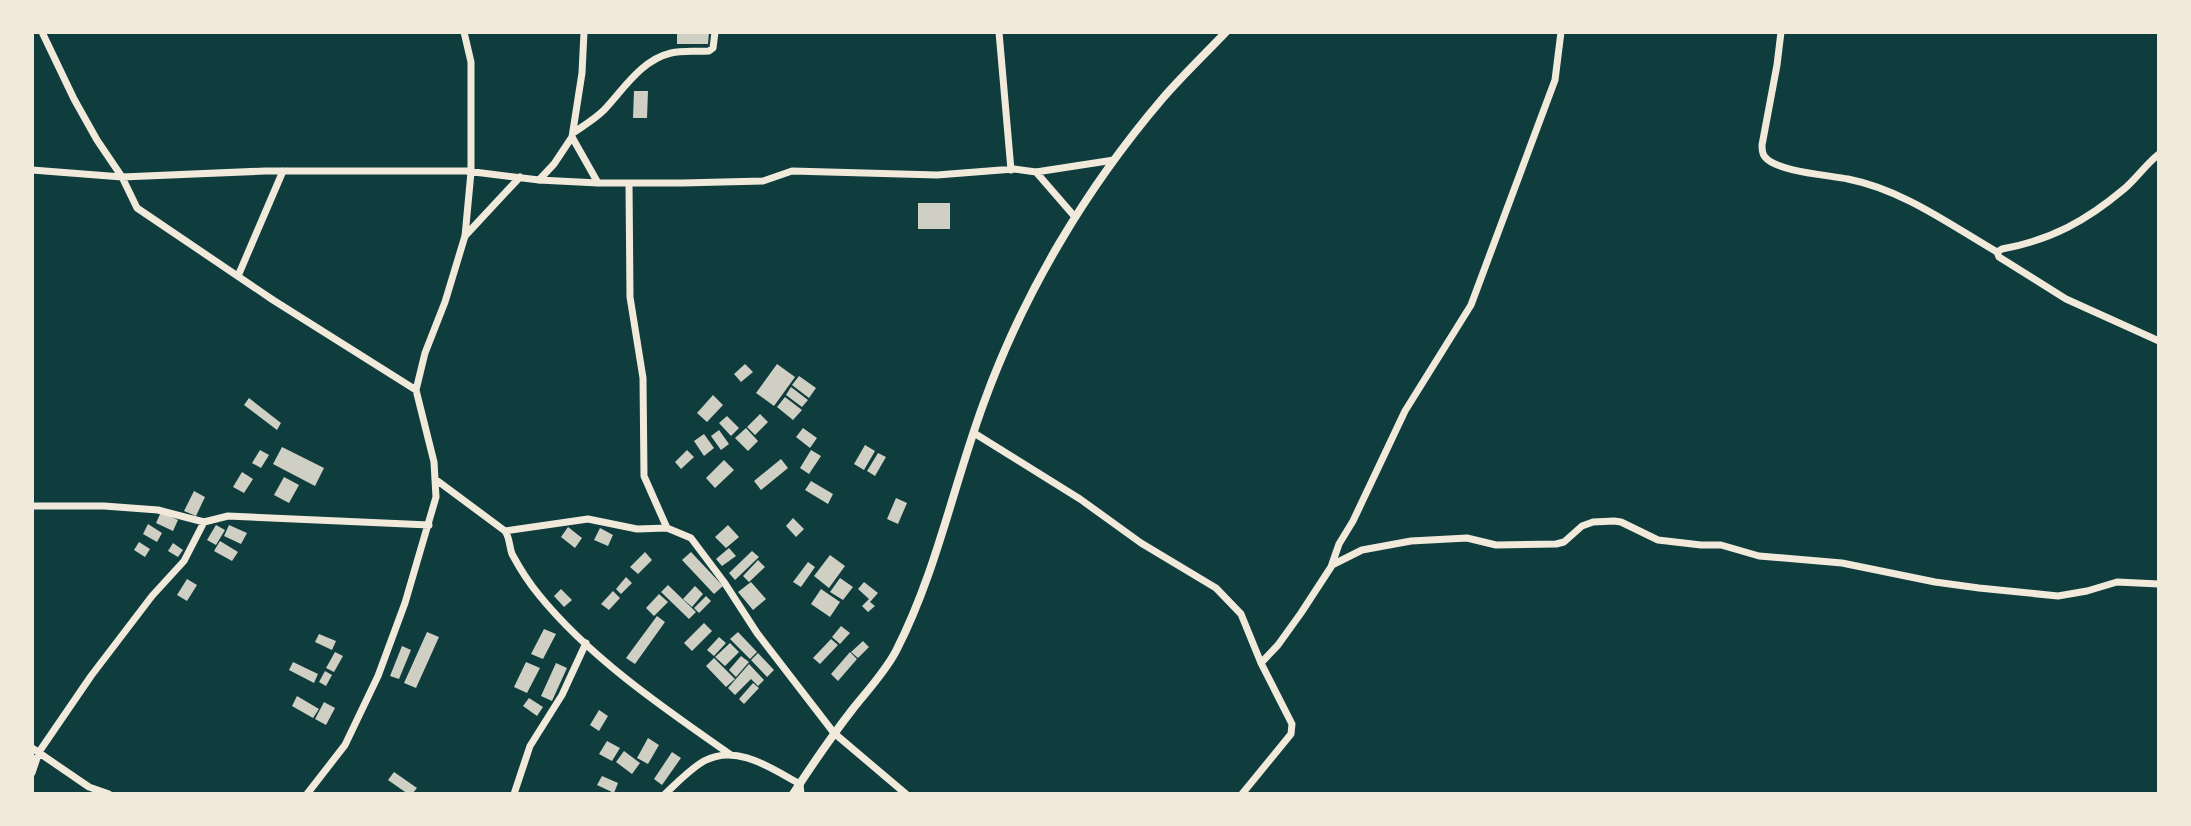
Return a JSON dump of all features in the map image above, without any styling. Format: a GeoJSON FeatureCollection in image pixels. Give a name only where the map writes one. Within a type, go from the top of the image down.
{"type":"FeatureCollection","features":[{"type":"Feature","properties":{"kind":"street"},"geometry":{"type":"LineString","coordinates":[[42,32],[74,99],[122,177],[137,208],[416,390]]}},
{"type":"Feature","properties":{"kind":"street"},"geometry":{"type":"LineString","coordinates":[[307,794],[345,745],[378,676],[405,603],[436,497],[434,462],[416,390],[425,353],[445,302],[465,236],[471,172],[471,62],[464,32]]}},
{"type":"Feature","properties":{"kind":"street"},"geometry":{"type":"LineString","coordinates":[[584,32],[582,73],[572,135],[598,183]]}},
{"type":"Feature","properties":{"kind":"street"},"geometry":{"type":"LineString","coordinates":[[539,180],[554,164],[572,135],[602,112],[631,78],[667,54],[709,51],[713,48],[715,32]]}},
{"type":"Feature","properties":{"kind":"street"},"geometry":{"type":"LineString","coordinates":[[999,32],[1011,170]]}},
{"type":"Feature","properties":{"kind":"street"},"geometry":{"type":"LineString","coordinates":[[793,794],[834,733],[894,655],[918,606],[983,405],[1030,296],[1075,217],[1114,160],[1164,97],[1226,32]]}},
{"type":"Feature","properties":{"kind":"street"},"geometry":{"type":"LineString","coordinates":[[1261,663],[1278,645],[1332,565],[1339,544],[1405,411],[1471,305],[1555,80],[1561,32]]}},
{"type":"Feature","properties":{"kind":"street"},"geometry":{"type":"LineString","coordinates":[[1781,32],[1762,145],[1766,159],[1785,168],[1850,179],[1893,191],[1997,252],[1999,257],[2066,299],[2159,341]]}},
{"type":"Feature","properties":{"kind":"street"},"geometry":{"type":"LineString","coordinates":[[1997,252],[2054,236],[2081,220],[2125,188],[2159,154]]}},
{"type":"Feature","properties":{"kind":"street"},"geometry":{"type":"LineString","coordinates":[[32,170],[122,177],[283,171],[471,172],[539,180],[629,183],[763,181],[792,171],[937,175],[1011,170],[1036,172],[1114,160]]}},
{"type":"Feature","properties":{"kind":"street"},"geometry":{"type":"LineString","coordinates":[[238,276],[283,171]]}},
{"type":"Feature","properties":{"kind":"street"},"geometry":{"type":"LineString","coordinates":[[1036,172],[1075,217]]}},
{"type":"Feature","properties":{"kind":"street"},"geometry":{"type":"LineString","coordinates":[[465,236],[520,177]]}},
{"type":"Feature","properties":{"kind":"street"},"geometry":{"type":"LineString","coordinates":[[629,183],[630,297],[643,378],[644,476],[667,528]]}},
{"type":"Feature","properties":{"kind":"street"},"geometry":{"type":"LineString","coordinates":[[974,433],[1093,508],[1141,543],[1216,588],[1241,614],[1261,663],[1292,724],[1291,734],[1242,794]]}},
{"type":"Feature","properties":{"kind":"street"},"geometry":{"type":"LineString","coordinates":[[435,479],[505,531],[511,551],[537,594],[586,643],[659,705],[731,755]]}},
{"type":"Feature","properties":{"kind":"street"},"geometry":{"type":"LineString","coordinates":[[32,506],[158,510],[204,522],[228,516],[429,525]]}},
{"type":"Feature","properties":{"kind":"street"},"geometry":{"type":"LineString","coordinates":[[505,531],[588,519],[637,529],[667,528],[691,538],[757,633],[834,733],[906,794]]}},
{"type":"Feature","properties":{"kind":"street"},"geometry":{"type":"LineString","coordinates":[[1332,565],[1362,550],[1411,541],[1467,538],[1496,545],[1556,544],[1564,542],[1582,526],[1614,521],[1658,540],[1721,545],[1759,556],[1842,563],[1979,588],[2058,596],[2117,582],[2159,584]]}},
{"type":"Feature","properties":{"kind":"street"},"geometry":{"type":"LineString","coordinates":[[32,773],[35,750],[152,596],[184,561],[204,522]]}},
{"type":"Feature","properties":{"kind":"street"},"geometry":{"type":"LineString","coordinates":[[514,794],[530,746],[562,695],[586,643]]}},
{"type":"Feature","properties":{"kind":"street"},"geometry":{"type":"LineString","coordinates":[[35,750],[89,787],[109,794]]}},
{"type":"Feature","properties":{"kind":"street"},"geometry":{"type":"LineString","coordinates":[[665,794],[703,762],[720,755],[754,759],[800,784]]}},
{"type":"Feature","properties":{"kind":"street"},"geometry":{"type":"LineString","coordinates":[[800,784],[801,794]]}},
{"type":"Feature","properties":{"kind":"building"},"geometry":{"type":"Polygon","coordinates":[[[677,32],[709,32],[708,44],[677,44],[677,32]]]}},
{"type":"Feature","properties":{"kind":"building"},"geometry":{"type":"Polygon","coordinates":[[[634,91],[648,91],[647,118],[633,118],[634,91]]]}},
{"type":"Feature","properties":{"kind":"building"},"geometry":{"type":"Polygon","coordinates":[[[918,203],[950,203],[950,229],[918,229],[918,203]]]}},
{"type":"Feature","properties":{"kind":"building"},"geometry":{"type":"Polygon","coordinates":[[[745,364],[753,372],[741,382],[734,374],[745,364]]]}},
{"type":"Feature","properties":{"kind":"building"},"geometry":{"type":"Polygon","coordinates":[[[777,364],[795,377],[774,406],[756,393],[777,364]]]}},
{"type":"Feature","properties":{"kind":"building"},"geometry":{"type":"Polygon","coordinates":[[[799,376],[816,388],[809,398],[792,385],[799,376]]]}},
{"type":"Feature","properties":{"kind":"building"},"geometry":{"type":"Polygon","coordinates":[[[791,387],[808,400],[802,407],[786,395],[791,387]]]}},
{"type":"Feature","properties":{"kind":"building"},"geometry":{"type":"Polygon","coordinates":[[[713,395],[723,405],[707,422],[697,413],[713,395]]]}},
{"type":"Feature","properties":{"kind":"building"},"geometry":{"type":"Polygon","coordinates":[[[785,397],[802,410],[793,420],[777,407],[785,397]]]}},
{"type":"Feature","properties":{"kind":"building"},"geometry":{"type":"Polygon","coordinates":[[[249,398],[281,423],[277,430],[244,405],[249,398]]]}},
{"type":"Feature","properties":{"kind":"building"},"geometry":{"type":"Polygon","coordinates":[[[760,414],[768,422],[755,435],[747,427],[760,414]]]}},
{"type":"Feature","properties":{"kind":"building"},"geometry":{"type":"Polygon","coordinates":[[[727,416],[739,428],[731,436],[719,423],[727,416]]]}},
{"type":"Feature","properties":{"kind":"building"},"geometry":{"type":"Polygon","coordinates":[[[746,428],[758,441],[748,451],[735,438],[746,428]]]}},
{"type":"Feature","properties":{"kind":"building"},"geometry":{"type":"Polygon","coordinates":[[[803,428],[817,438],[810,448],[796,437],[803,428]]]}},
{"type":"Feature","properties":{"kind":"building"},"geometry":{"type":"Polygon","coordinates":[[[719,430],[729,444],[721,450],[711,436],[719,430]]]}},
{"type":"Feature","properties":{"kind":"building"},"geometry":{"type":"Polygon","coordinates":[[[704,434],[714,448],[704,456],[694,441],[704,434]]]}},
{"type":"Feature","properties":{"kind":"building"},"geometry":{"type":"Polygon","coordinates":[[[865,445],[875,451],[864,470],[854,464],[865,445]]]}},
{"type":"Feature","properties":{"kind":"building"},"geometry":{"type":"Polygon","coordinates":[[[282,447],[324,468],[315,486],[273,464],[282,447]]]}},
{"type":"Feature","properties":{"kind":"building"},"geometry":{"type":"Polygon","coordinates":[[[260,450],[269,455],[261,468],[252,463],[260,450]]]}},
{"type":"Feature","properties":{"kind":"building"},"geometry":{"type":"Polygon","coordinates":[[[687,450],[694,457],[681,469],[675,462],[687,450]]]}},
{"type":"Feature","properties":{"kind":"building"},"geometry":{"type":"Polygon","coordinates":[[[811,450],[821,456],[809,474],[800,468],[811,450]]]}},
{"type":"Feature","properties":{"kind":"building"},"geometry":{"type":"Polygon","coordinates":[[[878,453],[886,457],[875,476],[867,471],[878,453]]]}},
{"type":"Feature","properties":{"kind":"building"},"geometry":{"type":"Polygon","coordinates":[[[781,459],[788,468],[761,490],[754,481],[781,459]]]}},
{"type":"Feature","properties":{"kind":"building"},"geometry":{"type":"Polygon","coordinates":[[[724,460],[734,470],[715,488],[706,478],[724,460]]]}},
{"type":"Feature","properties":{"kind":"building"},"geometry":{"type":"Polygon","coordinates":[[[242,472],[253,479],[244,493],[233,487],[242,472]]]}},
{"type":"Feature","properties":{"kind":"building"},"geometry":{"type":"Polygon","coordinates":[[[284,477],[299,485],[289,503],[274,495],[284,477]]]}},
{"type":"Feature","properties":{"kind":"building"},"geometry":{"type":"Polygon","coordinates":[[[811,481],[833,494],[828,504],[805,490],[811,481]]]}},
{"type":"Feature","properties":{"kind":"building"},"geometry":{"type":"Polygon","coordinates":[[[194,491],[205,497],[196,516],[184,511],[194,491]]]}},
{"type":"Feature","properties":{"kind":"building"},"geometry":{"type":"Polygon","coordinates":[[[896,498],[907,503],[898,524],[887,519],[896,498]]]}},
{"type":"Feature","properties":{"kind":"building"},"geometry":{"type":"Polygon","coordinates":[[[161,512],[178,520],[173,531],[156,523],[161,512]]]}},
{"type":"Feature","properties":{"kind":"building"},"geometry":{"type":"Polygon","coordinates":[[[793,518],[804,529],[796,537],[786,526],[793,518]]]}},
{"type":"Feature","properties":{"kind":"building"},"geometry":{"type":"Polygon","coordinates":[[[148,524],[162,533],[157,542],[143,534],[148,524]]]}},
{"type":"Feature","properties":{"kind":"building"},"geometry":{"type":"Polygon","coordinates":[[[216,525],[225,530],[216,545],[207,540],[216,525]]]}},
{"type":"Feature","properties":{"kind":"building"},"geometry":{"type":"Polygon","coordinates":[[[229,525],[247,533],[241,544],[224,536],[229,525]]]}},
{"type":"Feature","properties":{"kind":"building"},"geometry":{"type":"Polygon","coordinates":[[[728,525],[739,537],[726,548],[715,537],[728,525]]]}},
{"type":"Feature","properties":{"kind":"building"},"geometry":{"type":"Polygon","coordinates":[[[568,527],[582,538],[575,548],[561,537],[568,527]]]}},
{"type":"Feature","properties":{"kind":"building"},"geometry":{"type":"Polygon","coordinates":[[[600,528],[613,535],[608,546],[594,540],[600,528]]]}},
{"type":"Feature","properties":{"kind":"building"},"geometry":{"type":"Polygon","coordinates":[[[220,541],[238,552],[232,561],[214,551],[220,541]]]}},
{"type":"Feature","properties":{"kind":"building"},"geometry":{"type":"Polygon","coordinates":[[[139,542],[150,549],[145,557],[134,550],[139,542]]]}},
{"type":"Feature","properties":{"kind":"building"},"geometry":{"type":"Polygon","coordinates":[[[173,543],[183,550],[178,557],[168,551],[173,543]]]}},
{"type":"Feature","properties":{"kind":"building"},"geometry":{"type":"Polygon","coordinates":[[[729,548],[736,556],[722,566],[716,559],[729,548]]]}},
{"type":"Feature","properties":{"kind":"building"},"geometry":{"type":"Polygon","coordinates":[[[752,551],[759,557],[735,580],[729,573],[752,551]]]}},
{"type":"Feature","properties":{"kind":"building"},"geometry":{"type":"Polygon","coordinates":[[[645,552],[652,560],[638,574],[630,567],[645,552]]]}},
{"type":"Feature","properties":{"kind":"building"},"geometry":{"type":"Polygon","coordinates":[[[691,552],[723,586],[714,594],[682,560],[691,552]]]}},
{"type":"Feature","properties":{"kind":"building"},"geometry":{"type":"Polygon","coordinates":[[[830,555],[845,566],[829,588],[814,576],[830,555]]]}},
{"type":"Feature","properties":{"kind":"building"},"geometry":{"type":"Polygon","coordinates":[[[758,560],[765,567],[749,582],[743,576],[758,560]]]}},
{"type":"Feature","properties":{"kind":"building"},"geometry":{"type":"Polygon","coordinates":[[[808,562],[815,567],[801,587],[793,582],[808,562]]]}},
{"type":"Feature","properties":{"kind":"building"},"geometry":{"type":"Polygon","coordinates":[[[626,577],[632,583],[621,594],[616,589],[626,577]]]}},
{"type":"Feature","properties":{"kind":"building"},"geometry":{"type":"Polygon","coordinates":[[[840,578],[853,587],[843,600],[830,592],[840,578]]]}},
{"type":"Feature","properties":{"kind":"building"},"geometry":{"type":"Polygon","coordinates":[[[187,579],[197,585],[187,601],[177,595],[187,579]]]}},
{"type":"Feature","properties":{"kind":"building"},"geometry":{"type":"Polygon","coordinates":[[[751,582],[766,599],[753,610],[738,592],[751,582]]]}},
{"type":"Feature","properties":{"kind":"building"},"geometry":{"type":"Polygon","coordinates":[[[864,582],[878,593],[870,602],[875,606],[868,612],[862,606],[869,599],[858,589],[864,582]]]}},
{"type":"Feature","properties":{"kind":"building"},"geometry":{"type":"Polygon","coordinates":[[[668,585],[696,612],[689,619],[661,592],[668,585]]]}},
{"type":"Feature","properties":{"kind":"building"},"geometry":{"type":"Polygon","coordinates":[[[695,586],[703,594],[692,607],[683,599],[695,586]]]}},
{"type":"Feature","properties":{"kind":"building"},"geometry":{"type":"Polygon","coordinates":[[[561,589],[572,600],[564,607],[554,596],[561,589]]]}},
{"type":"Feature","properties":{"kind":"building"},"geometry":{"type":"Polygon","coordinates":[[[821,589],[840,602],[830,617],[811,604],[821,589]]]}},
{"type":"Feature","properties":{"kind":"building"},"geometry":{"type":"Polygon","coordinates":[[[613,591],[620,598],[609,610],[601,604],[613,591]]]}},
{"type":"Feature","properties":{"kind":"building"},"geometry":{"type":"Polygon","coordinates":[[[659,594],[668,602],[654,616],[646,608],[659,594]]]}},
{"type":"Feature","properties":{"kind":"building"},"geometry":{"type":"Polygon","coordinates":[[[706,596],[711,601],[699,613],[694,608],[706,596]]]}},
{"type":"Feature","properties":{"kind":"building"},"geometry":{"type":"Polygon","coordinates":[[[657,616],[665,622],[635,664],[626,658],[657,616]]]}},
{"type":"Feature","properties":{"kind":"building"},"geometry":{"type":"Polygon","coordinates":[[[704,623],[712,631],[692,651],[684,643],[704,623]]]}},
{"type":"Feature","properties":{"kind":"building"},"geometry":{"type":"Polygon","coordinates":[[[841,626],[850,633],[840,644],[832,637],[841,626]]]}},
{"type":"Feature","properties":{"kind":"building"},"geometry":{"type":"Polygon","coordinates":[[[544,629],[556,634],[543,659],[531,654],[544,629]]]}},
{"type":"Feature","properties":{"kind":"building"},"geometry":{"type":"Polygon","coordinates":[[[427,632],[439,637],[416,688],[404,683],[427,632]]]}},
{"type":"Feature","properties":{"kind":"building"},"geometry":{"type":"Polygon","coordinates":[[[738,632],[757,652],[750,659],[730,639],[738,632]]]}},
{"type":"Feature","properties":{"kind":"building"},"geometry":{"type":"Polygon","coordinates":[[[319,634],[336,641],[332,650],[315,642],[319,634]]]}},
{"type":"Feature","properties":{"kind":"building"},"geometry":{"type":"Polygon","coordinates":[[[719,637],[726,643],[714,656],[707,650],[719,637]]]}},
{"type":"Feature","properties":{"kind":"building"},"geometry":{"type":"Polygon","coordinates":[[[831,639],[838,645],[820,664],[813,658],[831,639]]]}},
{"type":"Feature","properties":{"kind":"building"},"geometry":{"type":"Polygon","coordinates":[[[863,641],[869,647],[858,658],[851,652],[863,641]]]}},
{"type":"Feature","properties":{"kind":"building"},"geometry":{"type":"Polygon","coordinates":[[[730,643],[739,652],[725,666],[715,657],[730,643]]]}},
{"type":"Feature","properties":{"kind":"building"},"geometry":{"type":"Polygon","coordinates":[[[402,646],[411,650],[399,679],[390,676],[402,646]]]}},
{"type":"Feature","properties":{"kind":"building"},"geometry":{"type":"Polygon","coordinates":[[[335,652],[343,656],[334,672],[326,668],[335,652]]]}},
{"type":"Feature","properties":{"kind":"building"},"geometry":{"type":"Polygon","coordinates":[[[850,652],[857,659],[838,681],[831,674],[850,652]]]}},
{"type":"Feature","properties":{"kind":"building"},"geometry":{"type":"Polygon","coordinates":[[[758,653],[774,670],[767,677],[751,660],[758,653]]]}},
{"type":"Feature","properties":{"kind":"building"},"geometry":{"type":"Polygon","coordinates":[[[741,656],[749,662],[736,677],[729,670],[741,656]]]}},
{"type":"Feature","properties":{"kind":"building"},"geometry":{"type":"Polygon","coordinates":[[[714,658],[735,679],[726,687],[706,666],[714,658]]]}},
{"type":"Feature","properties":{"kind":"building"},"geometry":{"type":"Polygon","coordinates":[[[293,662],[318,674],[314,683],[289,670],[293,662]]]}},
{"type":"Feature","properties":{"kind":"building"},"geometry":{"type":"Polygon","coordinates":[[[526,662],[540,668],[527,693],[514,687],[526,662]]]}},
{"type":"Feature","properties":{"kind":"building"},"geometry":{"type":"Polygon","coordinates":[[[556,663],[567,668],[552,701],[541,696],[556,663]]]}},
{"type":"Feature","properties":{"kind":"building"},"geometry":{"type":"Polygon","coordinates":[[[749,664],[764,680],[758,686],[751,679],[735,695],[728,688],[749,664]]]}},
{"type":"Feature","properties":{"kind":"building"},"geometry":{"type":"Polygon","coordinates":[[[325,671],[332,675],[326,686],[319,682],[325,671]]]}},
{"type":"Feature","properties":{"kind":"building"},"geometry":{"type":"Polygon","coordinates":[[[753,683],[759,688],[744,704],[739,699],[753,683]]]}},
{"type":"Feature","properties":{"kind":"building"},"geometry":{"type":"Polygon","coordinates":[[[297,696],[319,709],[313,718],[292,706],[297,696]]]}},
{"type":"Feature","properties":{"kind":"building"},"geometry":{"type":"Polygon","coordinates":[[[529,698],[543,707],[537,716],[523,706],[529,698]]]}},
{"type":"Feature","properties":{"kind":"building"},"geometry":{"type":"Polygon","coordinates":[[[324,702],[335,708],[326,725],[315,719],[324,702]]]}},
{"type":"Feature","properties":{"kind":"building"},"geometry":{"type":"Polygon","coordinates":[[[599,710],[608,716],[599,731],[590,725],[599,710]]]}},
{"type":"Feature","properties":{"kind":"building"},"geometry":{"type":"Polygon","coordinates":[[[648,738],[659,745],[648,764],[637,758],[648,738]]]}},
{"type":"Feature","properties":{"kind":"building"},"geometry":{"type":"Polygon","coordinates":[[[607,741],[620,748],[612,761],[599,754],[607,741]]]}},
{"type":"Feature","properties":{"kind":"building"},"geometry":{"type":"Polygon","coordinates":[[[624,751],[640,763],[632,774],[616,762],[624,751]]]}},
{"type":"Feature","properties":{"kind":"building"},"geometry":{"type":"Polygon","coordinates":[[[672,752],[681,758],[662,785],[654,779],[672,752]]]}},
{"type":"Feature","properties":{"kind":"building"},"geometry":{"type":"Polygon","coordinates":[[[394,772],[417,788],[412,794],[388,780],[394,772]]]}},
{"type":"Feature","properties":{"kind":"building"},"geometry":{"type":"Polygon","coordinates":[[[602,776],[618,783],[614,793],[597,785],[602,776]]]}}]}
